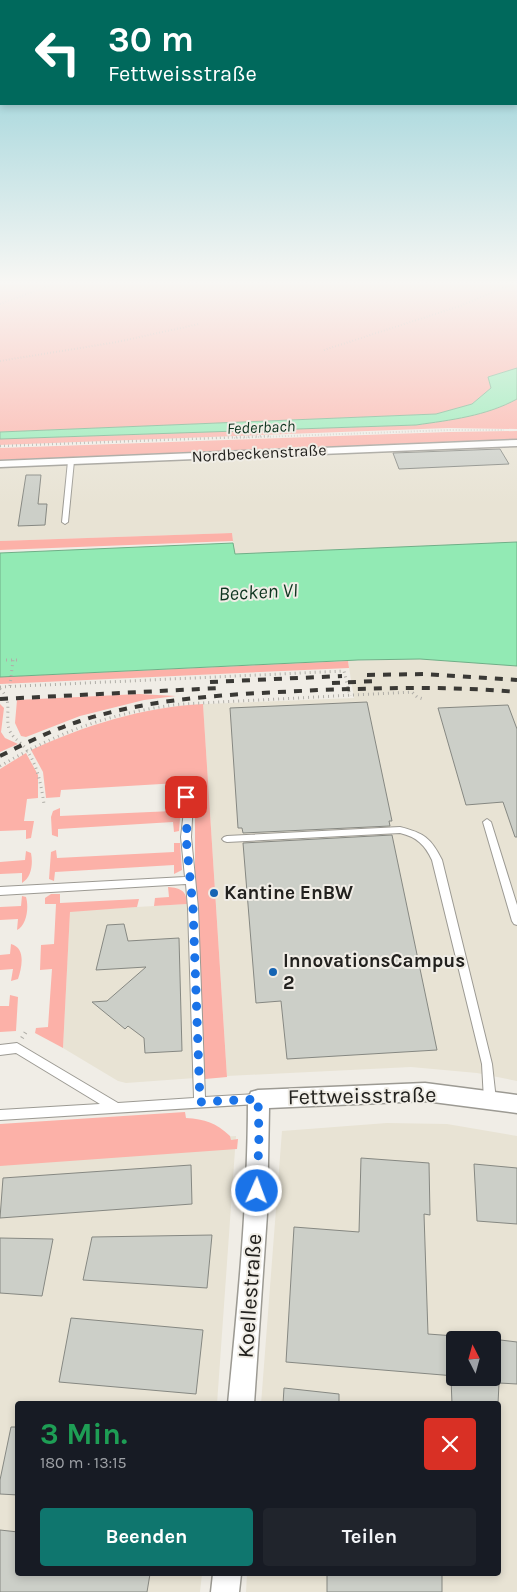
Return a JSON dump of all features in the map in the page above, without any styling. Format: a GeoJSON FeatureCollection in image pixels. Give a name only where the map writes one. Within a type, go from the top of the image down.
{"type":"FeatureCollection","features":[{"type":"Feature","properties":{"kind":"street","name":"Nordbeckenstraße"},"geometry":{"type":"LineString","coordinates":[[0,464],[517,443]]}},
{"type":"Feature","properties":{"kind":"street","name":"Fettweisstraße"},"geometry":{"type":"LineString","coordinates":[[258,1099],[425,1092],[517,1104]]}},
{"type":"Feature","properties":{"kind":"street","name":"Koellestraße"},"geometry":{"type":"LineString","coordinates":[[241,1401],[256,1209],[259,1136],[258,1099]]}},
{"type":"Feature","properties":{"kind":"street"},"geometry":{"type":"LineString","coordinates":[[225,1592],[227,1576]]}},
{"type":"Feature","properties":{"kind":"lane"},"geometry":{"type":"LineString","coordinates":[[65,522],[70,461]]}},
{"type":"Feature","properties":{"kind":"lane"},"geometry":{"type":"LineString","coordinates":[[186,797],[189,802],[186,837],[193,918],[200,1102]]}},
{"type":"Feature","properties":{"kind":"lane"},"geometry":{"type":"LineString","coordinates":[[487,822],[517,921]]}},
{"type":"Feature","properties":{"kind":"lane"},"geometry":{"type":"LineString","coordinates":[[227,839],[400,830],[415,834],[429,842],[437,860],[487,1064],[490,1100]]}},
{"type":"Feature","properties":{"kind":"lane"},"geometry":{"type":"LineString","coordinates":[[0,891],[189,880]]}},
{"type":"Feature","properties":{"kind":"lane"},"geometry":{"type":"LineString","coordinates":[[0,1050],[17,1048],[117,1108]]}},
{"type":"Feature","properties":{"kind":"lane","name":"Fettweisstraße"},"geometry":{"type":"LineString","coordinates":[[0,1115],[258,1099]]}},
{"type":"Feature","properties":{"kind":"path"},"geometry":{"type":"LineString","coordinates":[[0,361],[29,356]]}},
{"type":"Feature","properties":{"kind":"path"},"geometry":{"type":"LineString","coordinates":[[0,446],[450,430],[507,430]]}},
{"type":"Feature","properties":{"kind":"path"},"geometry":{"type":"LineString","coordinates":[[6,660],[19,660]]}},
{"type":"Feature","properties":{"kind":"path"},"geometry":{"type":"LineString","coordinates":[[10,686],[13,660]]}},
{"type":"Feature","properties":{"kind":"path"},"geometry":{"type":"LineString","coordinates":[[44,804],[40,775],[27,750],[11,733],[9,721],[10,703],[0,688],[10,686],[344,671],[350,696]]}},
{"type":"Feature","properties":{"kind":"path"},"geometry":{"type":"LineString","coordinates":[[0,766],[60,734],[102,718],[157,707],[182,704],[412,692],[417,697],[424,699]]}},
{"type":"Feature","properties":{"kind":"shaded area"},"geometry":{"type":"Polygon","coordinates":[[[0,356],[517,356],[517,368],[488,377],[491,388],[472,404],[436,414],[0,432],[0,356]]]}},
{"type":"Feature","properties":{"kind":"shaded area"},"geometry":{"type":"Polygon","coordinates":[[[517,399],[517,429],[448,428],[0,445],[0,439],[416,425],[455,419],[493,410],[517,399]]]}},
{"type":"Feature","properties":{"kind":"shaded area"},"geometry":{"type":"Polygon","coordinates":[[[517,431],[517,439],[0,460],[0,448],[517,431]]]}},
{"type":"Feature","properties":{"kind":"shaded area"},"geometry":{"type":"Polygon","coordinates":[[[517,446],[517,542],[234,554],[232,533],[0,541],[0,467],[517,446]]]}},
{"type":"Feature","properties":{"kind":"shaded area"},"geometry":{"type":"Polygon","coordinates":[[[232,533],[233,541],[0,550],[0,541],[232,533]]]}},
{"type":"Feature","properties":{"kind":"shaded area"},"geometry":{"type":"Polygon","coordinates":[[[420,659],[517,666],[517,1081],[477,1073],[411,1067],[227,1076],[203,704],[354,698],[348,661],[420,659]]]}},
{"type":"Feature","properties":{"kind":"shaded area"},"geometry":{"type":"Polygon","coordinates":[[[348,661],[349,668],[0,684],[0,677],[348,661]]]}},
{"type":"Feature","properties":{"kind":"shaded area"},"geometry":{"type":"Polygon","coordinates":[[[139,694],[176,696],[144,700],[80,716],[26,737],[21,736],[15,723],[17,700],[139,694]]]}},
{"type":"Feature","properties":{"kind":"shaded area"},"geometry":{"type":"Polygon","coordinates":[[[0,704],[4,708],[1,732],[5,738],[18,744],[0,752],[0,704]]]}},
{"type":"Feature","properties":{"kind":"shaded area"},"geometry":{"type":"Polygon","coordinates":[[[203,704],[227,1077],[205,1079],[195,881],[195,802],[191,793],[179,791],[178,783],[61,790],[60,797],[46,798],[43,772],[31,750],[94,725],[137,713],[203,704]]]}},
{"type":"Feature","properties":{"kind":"shaded area"},"geometry":{"type":"Polygon","coordinates":[[[26,753],[38,775],[38,798],[27,799],[24,821],[34,821],[31,838],[26,839],[26,830],[0,831],[0,769],[26,753]]]}},
{"type":"Feature","properties":{"kind":"shaded area"},"geometry":{"type":"Polygon","coordinates":[[[174,803],[181,807],[179,831],[174,832],[173,822],[58,829],[58,837],[52,835],[51,817],[53,811],[60,808],[60,816],[173,811],[174,803]]]}},
{"type":"Feature","properties":{"kind":"shaded area"},"geometry":{"type":"Polygon","coordinates":[[[174,843],[180,843],[182,870],[174,874],[174,865],[55,872],[54,881],[49,879],[51,852],[56,850],[57,858],[174,852],[174,843]]]}},
{"type":"Feature","properties":{"kind":"shaded area"},"geometry":{"type":"Polygon","coordinates":[[[26,851],[31,853],[31,869],[30,874],[22,883],[22,873],[0,874],[0,862],[25,860],[26,851]]]}},
{"type":"Feature","properties":{"kind":"shaded area"},"geometry":{"type":"Polygon","coordinates":[[[168,887],[182,891],[186,896],[187,904],[154,906],[155,898],[169,897],[168,887]]]}},
{"type":"Feature","properties":{"kind":"shaded area"},"geometry":{"type":"Polygon","coordinates":[[[51,894],[60,894],[60,903],[139,899],[137,907],[70,912],[63,1048],[35,1033],[36,1028],[48,1027],[52,969],[40,970],[41,945],[54,944],[56,904],[45,904],[45,898],[51,894]]]}},
{"type":"Feature","properties":{"kind":"shaded area"},"geometry":{"type":"Polygon","coordinates":[[[22,896],[26,897],[27,911],[23,924],[17,930],[18,919],[0,920],[0,907],[21,906],[22,896]]]}},
{"type":"Feature","properties":{"kind":"shaded area"},"geometry":{"type":"Polygon","coordinates":[[[187,904],[195,1078],[126,1083],[118,1081],[63,1048],[70,911],[187,904]]]}},
{"type":"Feature","properties":{"kind":"shaded area"},"geometry":{"type":"Polygon","coordinates":[[[11,944],[19,949],[22,958],[18,979],[11,981],[13,969],[0,970],[0,955],[10,954],[11,944]]]}},
{"type":"Feature","properties":{"kind":"shaded area"},"geometry":{"type":"Polygon","coordinates":[[[10,995],[18,997],[16,1031],[0,1032],[0,1006],[9,1006],[10,995]]]}},
{"type":"Feature","properties":{"kind":"shaded area"},"geometry":{"type":"Polygon","coordinates":[[[185,1112],[186,1118],[199,1119],[215,1125],[230,1136],[231,1140],[238,1139],[237,1149],[0,1166],[0,1124],[185,1112]]]}},
{"type":"Feature","properties":{"kind":"shaded area"},"geometry":{"type":"Polygon","coordinates":[[[387,1123],[447,1124],[517,1136],[517,1592],[246,1592],[247,1576],[501,1576],[501,1401],[261,1401],[282,1131],[387,1123]]]}},
{"type":"Feature","properties":{"kind":"shaded area"},"geometry":{"type":"Polygon","coordinates":[[[236,1136],[217,1401],[15,1401],[15,1576],[202,1576],[200,1592],[0,1592],[0,1153],[236,1136]]]}},
{"type":"Feature","properties":{"kind":"water","name":"Federbach"},"geometry":{"type":"Polygon","coordinates":[[[517,368],[517,399],[493,410],[455,419],[416,425],[0,439],[0,432],[436,414],[472,404],[491,388],[488,377],[517,368]]]}},
{"type":"Feature","properties":{"kind":"water","name":"Becken VI"},"geometry":{"type":"Polygon","coordinates":[[[517,542],[517,666],[420,659],[358,660],[0,677],[0,553],[233,543],[235,554],[517,542]]]}},
{"type":"Feature","properties":{"kind":"building"},"geometry":{"type":"Polygon","coordinates":[[[500,449],[509,464],[399,469],[393,453],[500,449]]]}},
{"type":"Feature","properties":{"kind":"building"},"geometry":{"type":"Polygon","coordinates":[[[26,475],[41,475],[38,504],[47,504],[45,525],[18,526],[26,475]]]}},
{"type":"Feature","properties":{"kind":"building"},"geometry":{"type":"Polygon","coordinates":[[[367,702],[392,821],[389,821],[390,826],[243,833],[242,828],[238,828],[230,708],[367,702]]]}},
{"type":"Feature","properties":{"kind":"building"},"geometry":{"type":"Polygon","coordinates":[[[508,705],[517,729],[517,837],[515,837],[503,802],[466,805],[438,708],[508,705]]]}},
{"type":"Feature","properties":{"kind":"building"},"geometry":{"type":"Polygon","coordinates":[[[392,835],[437,1050],[287,1059],[281,1001],[256,1003],[243,843],[392,835]]]}},
{"type":"Feature","properties":{"kind":"building"},"geometry":{"type":"Polygon","coordinates":[[[124,924],[128,941],[179,938],[182,1051],[145,1053],[144,1038],[128,1026],[125,1029],[92,1002],[107,1001],[146,967],[96,970],[107,925],[124,924]]]}},
{"type":"Feature","properties":{"kind":"building"},"geometry":{"type":"Polygon","coordinates":[[[361,1158],[429,1163],[430,1215],[424,1214],[428,1334],[446,1335],[446,1375],[286,1362],[294,1227],[359,1232],[361,1158]]]}},
{"type":"Feature","properties":{"kind":"building"},"geometry":{"type":"Polygon","coordinates":[[[474,1164],[517,1168],[517,1224],[477,1221],[474,1164]]]}},
{"type":"Feature","properties":{"kind":"building"},"geometry":{"type":"Polygon","coordinates":[[[191,1165],[192,1204],[0,1218],[3,1178],[191,1165]]]}},
{"type":"Feature","properties":{"kind":"building"},"geometry":{"type":"Polygon","coordinates":[[[212,1235],[207,1288],[83,1280],[92,1237],[212,1235]]]}},
{"type":"Feature","properties":{"kind":"building"},"geometry":{"type":"Polygon","coordinates":[[[0,1238],[53,1239],[42,1296],[0,1293],[0,1238]]]}},
{"type":"Feature","properties":{"kind":"building"},"geometry":{"type":"Polygon","coordinates":[[[71,1318],[203,1330],[196,1394],[59,1382],[71,1318]]]}},
{"type":"Feature","properties":{"kind":"building"},"geometry":{"type":"Polygon","coordinates":[[[501,1340],[517,1342],[517,1384],[501,1383],[501,1340]]]}},
{"type":"Feature","properties":{"kind":"building"},"geometry":{"type":"Polygon","coordinates":[[[451,1386],[499,1386],[498,1401],[452,1401],[451,1386]]]}},
{"type":"Feature","properties":{"kind":"building"},"geometry":{"type":"Polygon","coordinates":[[[284,1388],[339,1394],[339,1401],[283,1401],[284,1388]]]}},
{"type":"Feature","properties":{"kind":"building"},"geometry":{"type":"Polygon","coordinates":[[[11,1427],[15,1427],[15,1495],[0,1494],[0,1480],[11,1427]]]}},
{"type":"Feature","properties":{"kind":"building"},"geometry":{"type":"Polygon","coordinates":[[[0,1530],[15,1532],[15,1576],[150,1576],[147,1592],[0,1592],[0,1530]]]}},
{"type":"Feature","properties":{"kind":"building"},"geometry":{"type":"Polygon","coordinates":[[[327,1576],[442,1576],[442,1592],[327,1592],[327,1576]]]}},
{"type":"Feature","properties":{"kind":"railway"},"geometry":{"type":"LineString","coordinates":[[367,675],[423,674],[517,680]]}},
{"type":"Feature","properties":{"kind":"railway"},"geometry":{"type":"LineString","coordinates":[[210,682],[342,676]]}},
{"type":"Feature","properties":{"kind":"railway"},"geometry":{"type":"LineString","coordinates":[[332,683],[377,681]]}},
{"type":"Feature","properties":{"kind":"railway"},"geometry":{"type":"LineString","coordinates":[[0,699],[220,688]]}},
{"type":"Feature","properties":{"kind":"railway"},"geometry":{"type":"LineString","coordinates":[[0,756],[80,721],[139,706],[169,701],[229,695],[345,689],[443,688],[517,692]]}},
{"type":"Feature","properties":{"kind":"place","name":"Kantine EnBW"},"geometry":{"type":"Point","coordinates":[214,893]}},
{"type":"Feature","properties":{"kind":"place","name":"InnovationsCampus 2"},"geometry":{"type":"Point","coordinates":[273,972]}},
{"type":"Feature","properties":{"kind":"route"},"geometry":{"type":"LineString","coordinates":[[186,797],[189,802],[186,837],[193,908],[200,1102],[258,1099],[257,1191]]}}]}
